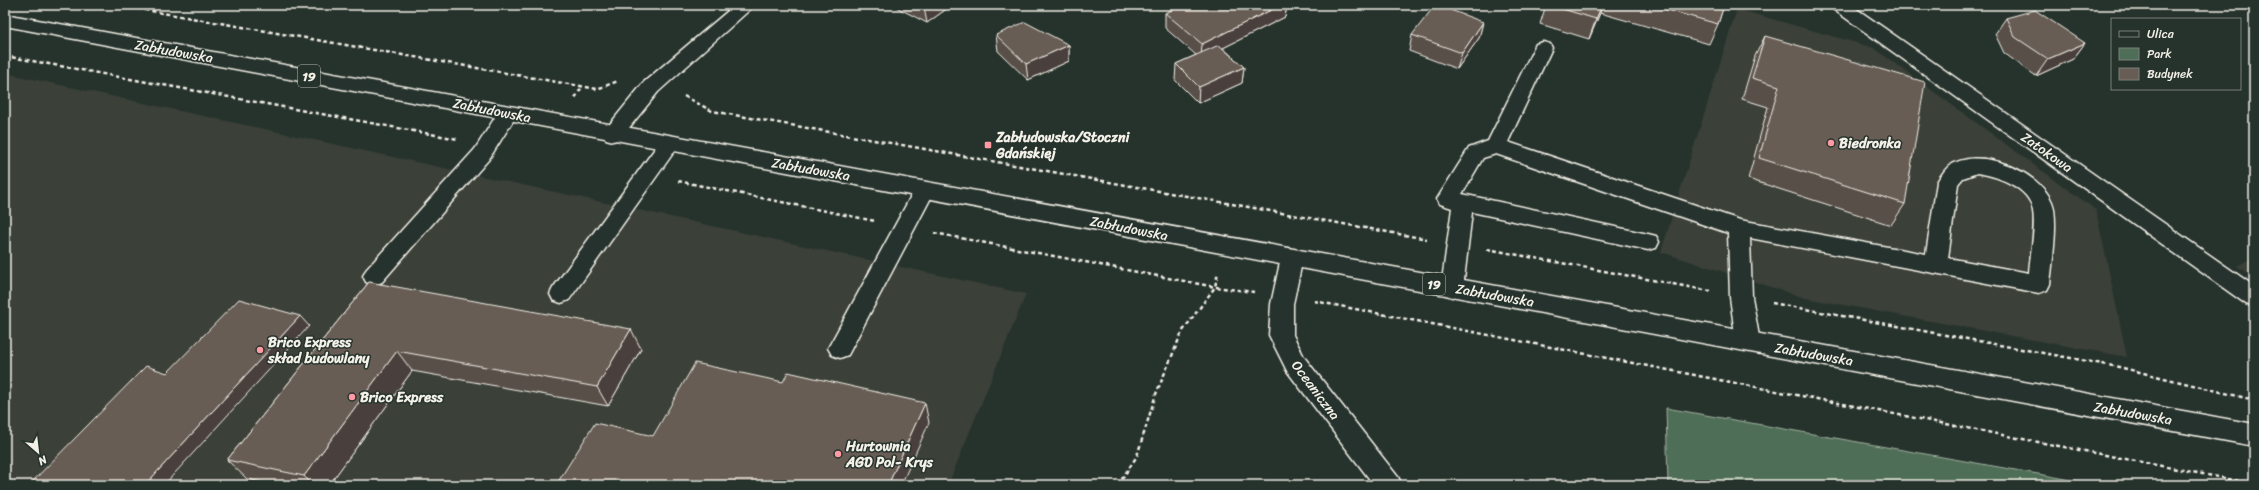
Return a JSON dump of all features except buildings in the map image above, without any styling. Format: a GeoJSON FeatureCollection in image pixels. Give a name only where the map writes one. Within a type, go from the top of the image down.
{"type":"FeatureCollection","features":[{"type":"Feature","properties":{"kind":"main road"},"geometry":{"type":"LineString","coordinates":[[613,134],[651,87],[746,5]]}},
{"type":"Feature","properties":{"kind":"main road","name":"Zatokowa"},"geometry":{"type":"LineString","coordinates":[[1839,5],[2254,298]]}},
{"type":"Feature","properties":{"kind":"main road","name":"Zabłudowska"},"geometry":{"type":"LineString","coordinates":[[5,20],[508,112],[613,134],[2254,435]]}},
{"type":"Feature","properties":{"kind":"main road"},"geometry":{"type":"LineString","coordinates":[[1496,146],[1543,48]]}},
{"type":"Feature","properties":{"kind":"main road"},"geometry":{"type":"LineString","coordinates":[[374,276],[488,144],[508,112]]}},
{"type":"Feature","properties":{"kind":"main road"},"geometry":{"type":"LineString","coordinates":[[560,294],[669,144]]}},
{"type":"Feature","properties":{"kind":"main road"},"geometry":{"type":"LineString","coordinates":[[1648,242],[1448,199],[1476,153],[1496,146],[1739,228],[1936,265],[2040,284],[2044,212],[2042,201],[2027,185],[2006,172],[1974,166],[1961,168],[1952,174],[1948,182],[1936,265]]}},
{"type":"Feature","properties":{"kind":"main road"},"geometry":{"type":"LineString","coordinates":[[840,348],[924,190]]}},
{"type":"Feature","properties":{"kind":"main road"},"geometry":{"type":"LineString","coordinates":[[1452,288],[1463,202]]}},
{"type":"Feature","properties":{"kind":"main road"},"geometry":{"type":"LineString","coordinates":[[1739,228],[1741,297],[1748,342]]}},
{"type":"Feature","properties":{"kind":"main road","name":"Oceaniczna"},"geometry":{"type":"LineString","coordinates":[[1292,258],[1284,295],[1282,335],[1295,364],[1389,485]]}},
{"type":"Feature","properties":{"kind":"path"},"geometry":{"type":"LineString","coordinates":[[117,5],[597,89],[625,78],[691,98],[712,111],[719,113],[1457,244],[2119,367],[2254,400]]}},
{"type":"Feature","properties":{"kind":"path"},"geometry":{"type":"LineString","coordinates":[[5,56],[488,144]]}},
{"type":"Feature","properties":{"kind":"path"},"geometry":{"type":"LineString","coordinates":[[647,175],[1215,288],[1284,295],[2254,484]]}},
{"type":"Feature","properties":{"kind":"path"},"geometry":{"type":"LineString","coordinates":[[1118,485],[1137,456],[1156,394],[1182,332],[1215,288],[1222,246]]}},
{"type":"Feature","properties":{"kind":"shaded area"},"geometry":{"type":"Polygon","coordinates":[[[1737,9],[1874,48],[2096,210],[2127,357],[1805,298],[1661,252],[1737,9]]]}},
{"type":"Feature","properties":{"kind":"shaded area"},"geometry":{"type":"Polygon","coordinates":[[[5,73],[1026,294],[948,485],[5,485],[5,73]]]}},
{"type":"Feature","properties":{"kind":"shaded area"},"geometry":{"type":"Polygon","coordinates":[[[2254,257],[2254,278],[2237,266],[2254,257]]]}},
{"type":"Feature","properties":{"kind":"green space"},"geometry":{"type":"Polygon","coordinates":[[[1666,408],[2100,485],[1668,485],[1666,408]]]}},
{"type":"Feature","properties":{"kind":"place","name":"Biedronka"},"geometry":{"type":"Point","coordinates":[1831,143]}},
{"type":"Feature","properties":{"kind":"place","name":"Zabłudowska/Stoczni Gdańskiej"},"geometry":{"type":"Point","coordinates":[988,145]}},
{"type":"Feature","properties":{"kind":"place","name":"Brico Express skład budowlany"},"geometry":{"type":"Point","coordinates":[260,350]}},
{"type":"Feature","properties":{"kind":"place","name":"Brico Express"},"geometry":{"type":"Point","coordinates":[352,397]}},
{"type":"Feature","properties":{"kind":"place","name":"Hurtownia AGD Pol- Krys"},"geometry":{"type":"Point","coordinates":[838,454]}}]}
